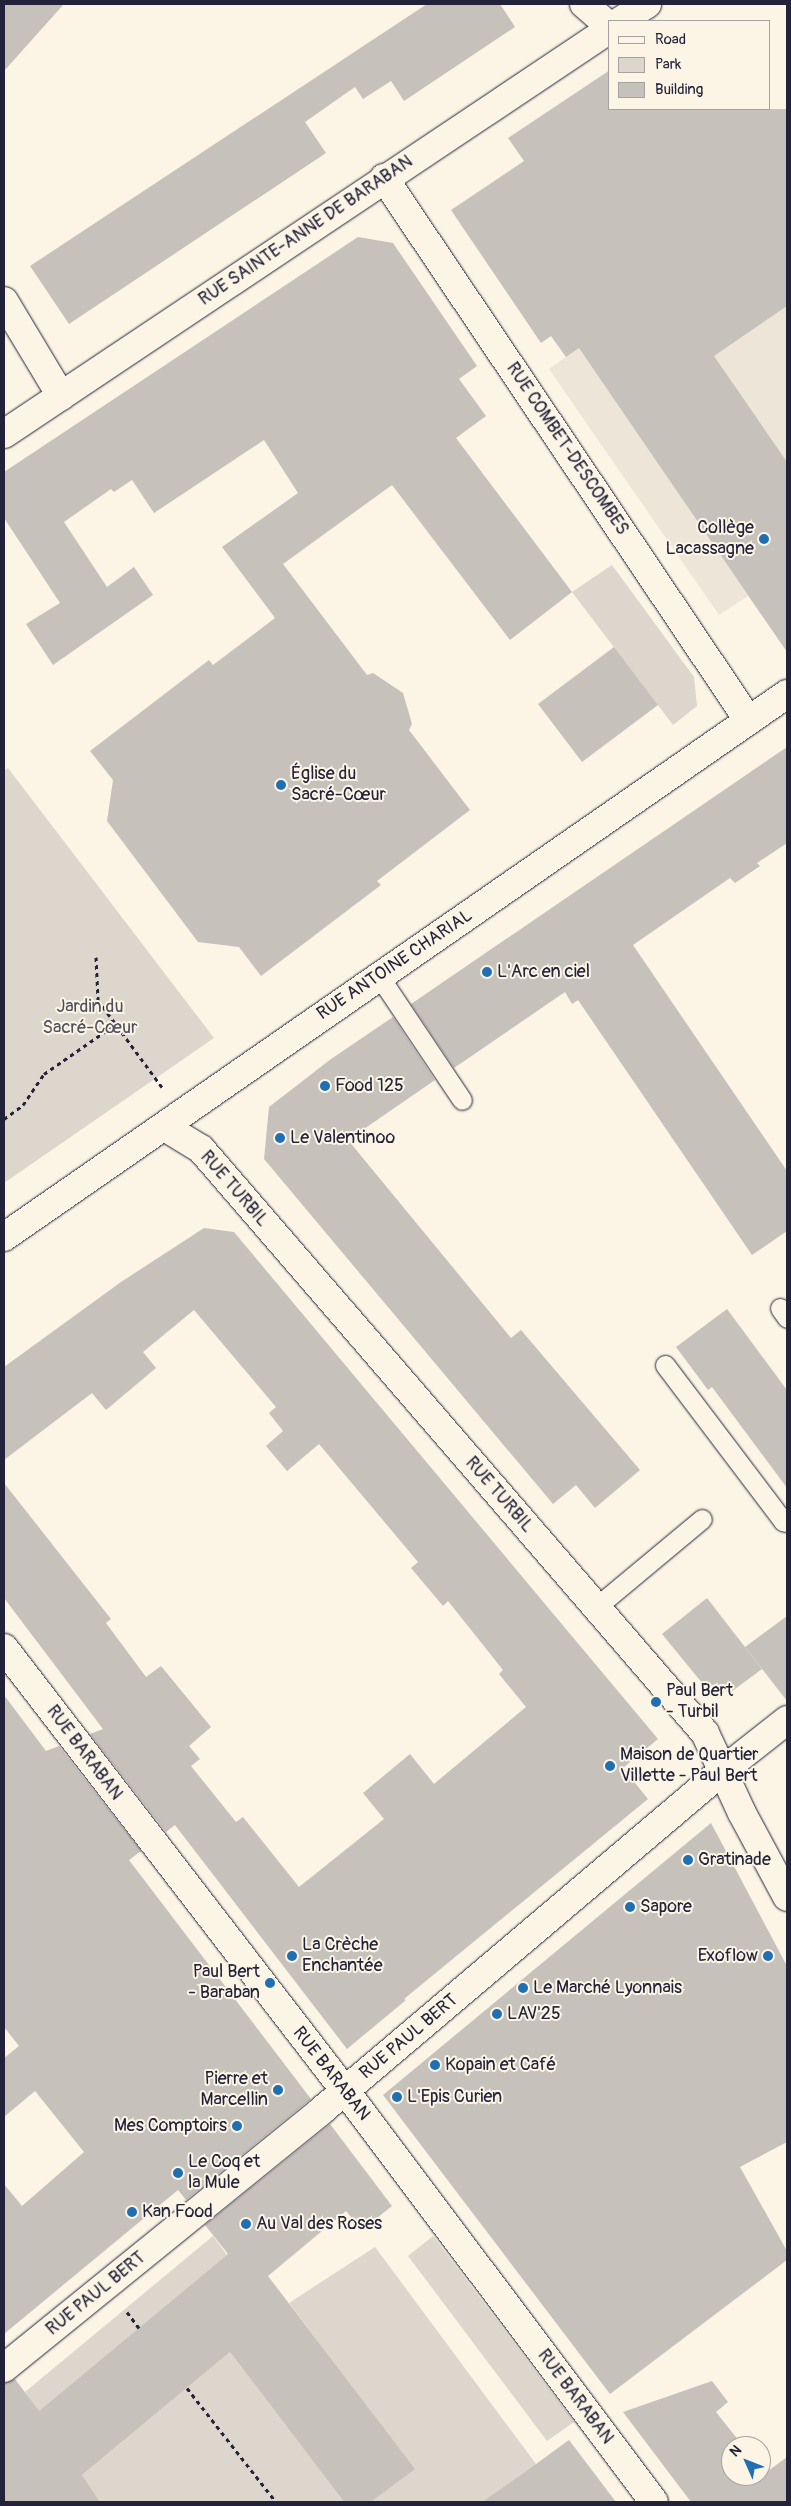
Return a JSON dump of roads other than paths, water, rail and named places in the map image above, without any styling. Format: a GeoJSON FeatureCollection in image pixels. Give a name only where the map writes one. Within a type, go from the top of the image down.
{"type":"FeatureCollection","features":[{"type":"Feature","properties":{"kind":"street"},"geometry":{"type":"LineString","coordinates":[[584,4],[608,26]]}},
{"type":"Feature","properties":{"kind":"street"},"geometry":{"type":"LineString","coordinates":[[622,20],[647,4]]}},
{"type":"Feature","properties":{"kind":"street","name":"RUE SAINTE-ANNE DE BARABAN"},"geometry":{"type":"LineString","coordinates":[[4,434],[608,29]]}},
{"type":"Feature","properties":{"kind":"street","name":"RUE COMBET-DESCOMBES"},"geometry":{"type":"LineString","coordinates":[[384,178],[750,721]]}},
{"type":"Feature","properties":{"kind":"street"},"geometry":{"type":"LineString","coordinates":[[4,301],[61,396]]}},
{"type":"Feature","properties":{"kind":"street","name":"RUE ANTOINE CHARIAL"},"geometry":{"type":"LineString","coordinates":[[4,1237],[787,694]]}},
{"type":"Feature","properties":{"kind":"street","name":"RUE TURBIL"},"geometry":{"type":"LineString","coordinates":[[165,1127],[201,1150],[705,1733],[721,1772],[787,1898]]}},
{"type":"Feature","properties":{"kind":"street","name":"RUE BARABAN"},"geometry":{"type":"LineString","coordinates":[[4,1648],[344,2092],[654,2502]]}},
{"type":"Feature","properties":{"kind":"street","name":"RUE PAUL BERT"},"geometry":{"type":"LineString","coordinates":[[4,2368],[344,2092],[721,1772],[787,1720]]}},
{"type":"Feature","properties":{"kind":"lane"},"geometry":{"type":"LineString","coordinates":[[379,976],[462,1100]]}},
{"type":"Feature","properties":{"kind":"lane"},"geometry":{"type":"LineString","coordinates":[[665,1365],[783,1521],[787,1522]]}},
{"type":"Feature","properties":{"kind":"lane"},"geometry":{"type":"LineString","coordinates":[[595,1608],[702,1519]]}},
{"type":"Feature","properties":{"kind":"place","name":"Collège Lacassagne"},"geometry":{"type":"Point","coordinates":[764,539]}},
{"type":"Feature","properties":{"kind":"place","name":"Église du Sacré-Cœur"},"geometry":{"type":"Point","coordinates":[281,785]}},
{"type":"Feature","properties":{"kind":"place","name":"L'Arc en ciel"},"geometry":{"type":"Point","coordinates":[487,972]}},
{"type":"Feature","properties":{"kind":"place","name":"Food 125"},"geometry":{"type":"Point","coordinates":[325,1086]}},
{"type":"Feature","properties":{"kind":"place","name":"Le Valentinoo"},"geometry":{"type":"Point","coordinates":[280,1138]}},
{"type":"Feature","properties":{"kind":"place","name":"Paul Bert - Turbil"},"geometry":{"type":"Point","coordinates":[656,1702]}},
{"type":"Feature","properties":{"kind":"place","name":"Maison de Quartier Villette - Paul Bert"},"geometry":{"type":"Point","coordinates":[610,1766]}},
{"type":"Feature","properties":{"kind":"place","name":"Gratinade"},"geometry":{"type":"Point","coordinates":[688,1860]}},
{"type":"Feature","properties":{"kind":"place","name":"Sapore"},"geometry":{"type":"Point","coordinates":[630,1907]}},
{"type":"Feature","properties":{"kind":"place","name":"La Crèche Enchantée"},"geometry":{"type":"Point","coordinates":[292,1956]}},
{"type":"Feature","properties":{"kind":"place","name":"Exoflow"},"geometry":{"type":"Point","coordinates":[768,1956]}},
{"type":"Feature","properties":{"kind":"place","name":"Paul Bert - Baraban"},"geometry":{"type":"Point","coordinates":[270,1983]}},
{"type":"Feature","properties":{"kind":"place","name":"Le Marché Lyonnais"},"geometry":{"type":"Point","coordinates":[523,1988]}},
{"type":"Feature","properties":{"kind":"place","name":"LAV'25"},"geometry":{"type":"Point","coordinates":[497,2014]}},
{"type":"Feature","properties":{"kind":"place","name":"Kopain et Café"},"geometry":{"type":"Point","coordinates":[435,2065]}},
{"type":"Feature","properties":{"kind":"place","name":"Pierre et Marcellin"},"geometry":{"type":"Point","coordinates":[278,2090]}},
{"type":"Feature","properties":{"kind":"place","name":"L'Epis Curien"},"geometry":{"type":"Point","coordinates":[397,2097]}},
{"type":"Feature","properties":{"kind":"place","name":"Mes Comptoirs"},"geometry":{"type":"Point","coordinates":[237,2126]}},
{"type":"Feature","properties":{"kind":"place","name":"Le Coq et la Mule"},"geometry":{"type":"Point","coordinates":[178,2173]}},
{"type":"Feature","properties":{"kind":"place","name":"Kan Food"},"geometry":{"type":"Point","coordinates":[132,2212]}},
{"type":"Feature","properties":{"kind":"place","name":"Au Val des Roses"},"geometry":{"type":"Point","coordinates":[246,2224]}},
{"type":"Feature","properties":{"kind":"park label","name":"Jardin du Sacré-Cœur"},"geometry":{"type":"Point","coordinates":[90,1018]}}]}
